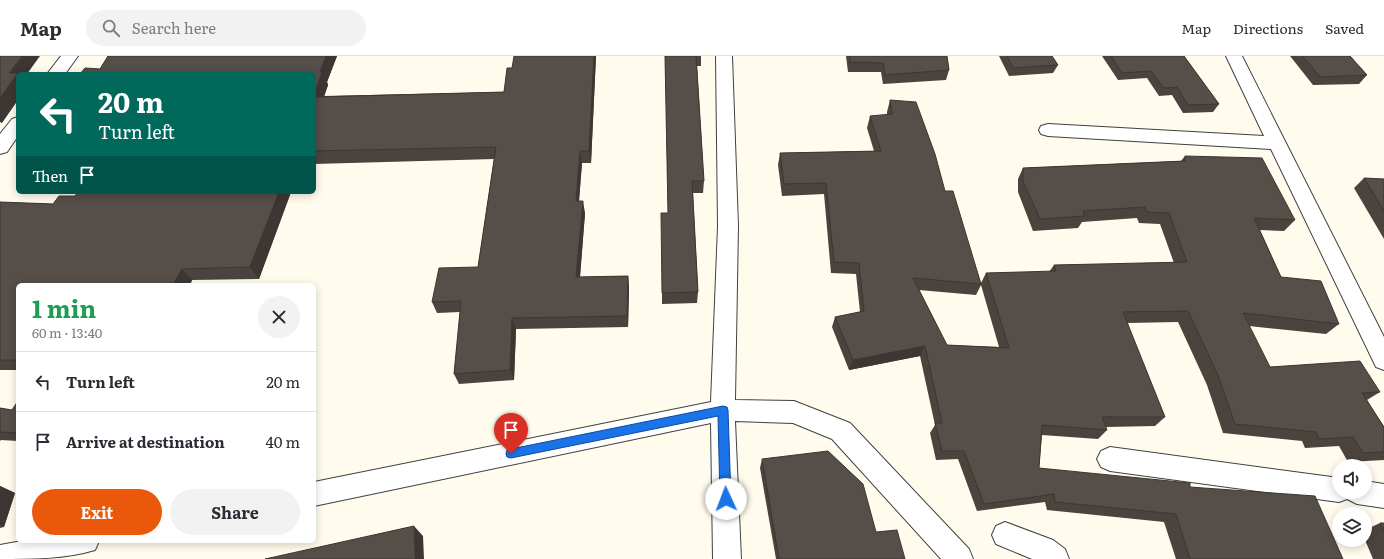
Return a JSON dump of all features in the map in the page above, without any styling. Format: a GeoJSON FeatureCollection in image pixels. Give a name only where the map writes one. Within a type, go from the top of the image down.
{"type":"FeatureCollection","features":[{"type":"Feature","properties":{"kind":"street"},"geometry":{"type":"LineString","coordinates":[[58,72],[70,56]]}},
{"type":"Feature","properties":{"kind":"street"},"geometry":{"type":"LineString","coordinates":[[724,56],[728,226],[723,410],[727,559]]}},
{"type":"Feature","properties":{"kind":"street"},"geometry":{"type":"LineString","coordinates":[[1234,56],[1384,360]]}},
{"type":"Feature","properties":{"kind":"street"},"geometry":{"type":"LineString","coordinates":[[0,147],[16,126]]}},
{"type":"Feature","properties":{"kind":"street"},"geometry":{"type":"LineString","coordinates":[[1048,130],[1277,143]]}},
{"type":"Feature","properties":{"kind":"street"},"geometry":{"type":"LineString","coordinates":[[316,494],[723,410],[794,412],[841,431],[959,559]]}},
{"type":"Feature","properties":{"kind":"street"},"geometry":{"type":"LineString","coordinates":[[1110,459],[1332,489]]}},
{"type":"Feature","properties":{"kind":"street"},"geometry":{"type":"LineString","coordinates":[[1372,494],[1384,496]]}},
{"type":"Feature","properties":{"kind":"street"},"geometry":{"type":"LineString","coordinates":[[1005,535],[1043,550],[1055,559]]}},
{"type":"Feature","properties":{"kind":"street"},"geometry":{"type":"LineString","coordinates":[[0,559],[76,543]]}},
{"type":"Feature","properties":{"kind":"building"},"geometry":{"type":"Polygon","coordinates":[[[0,56],[22,56],[9,73],[16,73],[16,76],[0,98],[0,56]]]}},
{"type":"Feature","properties":{"kind":"building"},"geometry":{"type":"Polygon","coordinates":[[[108,56],[326,56],[320,72],[322,72],[316,90],[316,72],[82,72],[85,68],[100,69],[108,56]]]}},
{"type":"Feature","properties":{"kind":"building"},"geometry":{"type":"Polygon","coordinates":[[[514,56],[594,56],[589,151],[580,151],[576,201],[583,201],[576,277],[628,276],[627,316],[512,318],[510,370],[454,374],[461,301],[432,302],[439,268],[478,267],[496,147],[316,151],[316,97],[504,92],[507,68],[512,68],[514,56]]]}},
{"type":"Feature","properties":{"kind":"building"},"geometry":{"type":"Polygon","coordinates":[[[665,56],[696,56],[704,181],[692,181],[698,292],[662,293],[661,213],[668,213],[665,56]]]}},
{"type":"Feature","properties":{"kind":"building"},"geometry":{"type":"Polygon","coordinates":[[[850,56],[947,56],[949,70],[885,75],[883,63],[850,62],[850,56]]]}},
{"type":"Feature","properties":{"kind":"building"},"geometry":{"type":"Polygon","coordinates":[[[1007,56],[1052,56],[1058,65],[1013,68],[1007,56]]]}},
{"type":"Feature","properties":{"kind":"building"},"geometry":{"type":"Polygon","coordinates":[[[1111,56],[1184,56],[1219,104],[1188,105],[1177,87],[1164,88],[1151,71],[1122,73],[1111,56]]]}},
{"type":"Feature","properties":{"kind":"building"},"geometry":{"type":"Polygon","coordinates":[[[1303,56],[1350,56],[1367,75],[1320,77],[1303,56]]]}},
{"type":"Feature","properties":{"kind":"building"},"geometry":{"type":"Polygon","coordinates":[[[890,100],[916,102],[935,154],[945,191],[953,191],[981,284],[913,278],[947,345],[1009,348],[986,273],[1056,271],[1054,265],[1187,262],[1169,213],[1147,212],[1145,207],[1083,211],[1085,216],[1040,219],[1023,181],[1023,168],[1185,161],[1185,156],[1262,158],[1295,220],[1254,218],[1281,277],[1321,281],[1339,324],[1243,313],[1270,367],[1360,361],[1380,392],[1362,393],[1384,427],[1384,452],[1363,453],[1353,437],[1319,439],[1316,432],[1235,424],[1218,375],[1188,311],[1123,312],[1165,417],[1102,417],[1107,430],[1042,425],[1039,468],[1190,483],[1190,487],[1315,496],[1332,534],[1332,547],[1338,547],[1343,559],[1190,559],[1176,514],[1055,502],[1054,494],[984,504],[964,451],[942,451],[935,423],[942,423],[925,346],[853,360],[835,317],[864,311],[859,263],[834,262],[826,183],[784,184],[780,153],[881,151],[870,116],[892,114],[890,100]]]}},
{"type":"Feature","properties":{"kind":"building"},"geometry":{"type":"Polygon","coordinates":[[[1364,178],[1384,179],[1384,211],[1364,178]]]}},
{"type":"Feature","properties":{"kind":"building"},"geometry":{"type":"Polygon","coordinates":[[[76,194],[278,194],[250,267],[182,269],[174,283],[16,283],[16,360],[0,360],[0,202],[53,204],[59,196],[75,196],[76,194]]]}},
{"type":"Feature","properties":{"kind":"building"},"geometry":{"type":"Polygon","coordinates":[[[16,404],[16,433],[0,432],[0,408],[12,410],[16,404]]]}},
{"type":"Feature","properties":{"kind":"building"},"geometry":{"type":"Polygon","coordinates":[[[828,451],[863,484],[876,532],[897,530],[905,559],[779,559],[762,459],[828,451]]]}},
{"type":"Feature","properties":{"kind":"building"},"geometry":{"type":"Polygon","coordinates":[[[1380,523],[1384,523],[1384,531],[1380,523]]]}},
{"type":"Feature","properties":{"kind":"building"},"geometry":{"type":"Polygon","coordinates":[[[414,526],[415,559],[265,559],[414,526]]]}},
{"type":"Feature","properties":{"kind":"route"},"geometry":{"type":"LineString","coordinates":[[511,454],[723,410],[726,499]]}}]}
